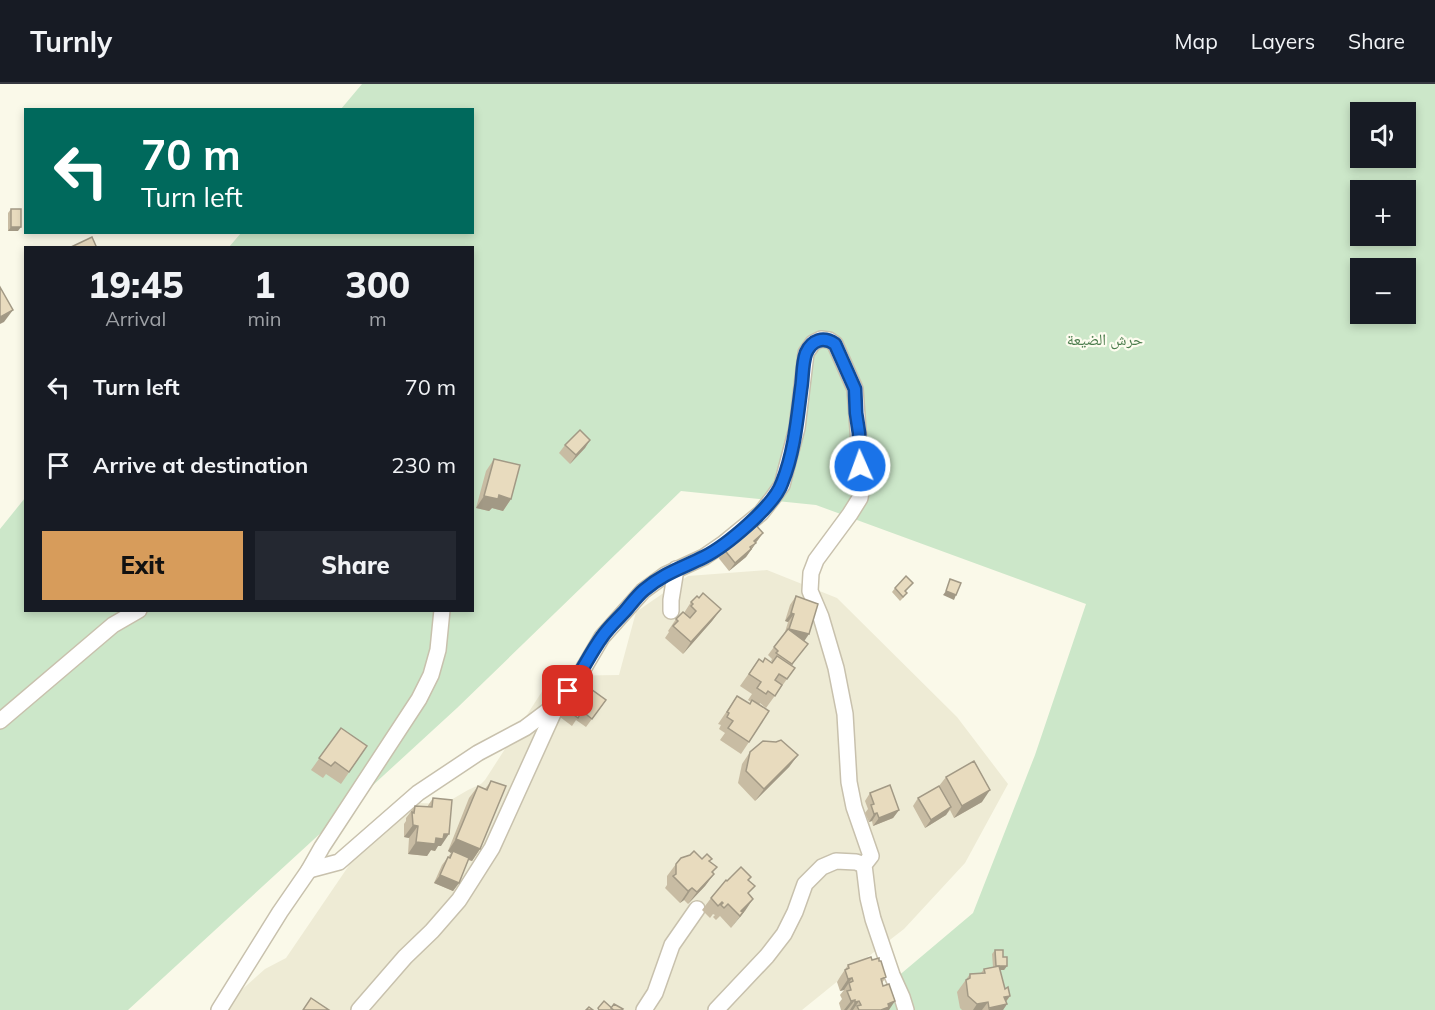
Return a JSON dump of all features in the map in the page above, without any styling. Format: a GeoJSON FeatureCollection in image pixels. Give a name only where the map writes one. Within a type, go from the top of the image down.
{"type":"FeatureCollection","features":[{"type":"Feature","properties":{"kind":"street"},"geometry":{"type":"LineString","coordinates":[[309,870],[339,862],[418,793],[478,753],[525,728],[557,704],[578,678],[602,637],[643,591],[665,575],[704,557],[761,513],[782,485],[797,428],[806,354],[813,343],[821,339],[829,340],[835,344],[855,389],[862,484],[860,498],[816,560],[811,573],[810,591],[821,617],[836,668],[845,714],[849,782],[854,807],[871,856],[864,864],[868,898],[873,919],[906,1010]]}},
{"type":"Feature","properties":{"kind":"street"},"geometry":{"type":"LineString","coordinates":[[672,611],[671,600],[676,569]]}},
{"type":"Feature","properties":{"kind":"street"},"geometry":{"type":"LineString","coordinates":[[0,721],[113,625],[136,612]]}},
{"type":"Feature","properties":{"kind":"street"},"geometry":{"type":"LineString","coordinates":[[219,1010],[419,699],[431,675],[438,650],[442,612]]}},
{"type":"Feature","properties":{"kind":"street"},"geometry":{"type":"LineString","coordinates":[[359,1010],[459,900],[492,848],[557,704]]}},
{"type":"Feature","properties":{"kind":"street"},"geometry":{"type":"LineString","coordinates":[[716,1010],[767,956],[784,934],[805,884],[822,867],[836,861],[864,864]]}},
{"type":"Feature","properties":{"kind":"street"},"geometry":{"type":"LineString","coordinates":[[644,1010],[655,993],[672,945],[697,909]]}},
{"type":"Feature","properties":{"kind":"shaded area"},"geometry":{"type":"Polygon","coordinates":[[[767,570],[837,598],[957,717],[1008,784],[965,863],[904,929],[802,1010],[219,1010],[265,969],[286,958],[354,858],[418,803],[444,804],[485,780],[552,676],[619,675],[636,612],[688,576],[767,570]]]}},
{"type":"Feature","properties":{"kind":"green space","name":"حرش الضيعة"},"geometry":{"type":"Polygon","coordinates":[[[362,84],[1435,84],[1435,1010],[858,1010],[973,913],[1035,755],[1086,604],[816,505],[681,491],[457,708],[128,1010],[0,1010],[0,529],[24,499],[24,612],[474,612],[474,246],[230,246],[240,234],[474,234],[474,108],[342,108],[362,84]]]}},
{"type":"Feature","properties":{"kind":"building"},"geometry":{"type":"Polygon","coordinates":[[[11,209],[21,209],[21,227],[11,227],[11,209]]]}},
{"type":"Feature","properties":{"kind":"building"},"geometry":{"type":"Polygon","coordinates":[[[92,237],[96,246],[73,246],[92,237]]]}},
{"type":"Feature","properties":{"kind":"building"},"geometry":{"type":"Polygon","coordinates":[[[0,287],[13,310],[0,317],[0,287]]]}},
{"type":"Feature","properties":{"kind":"building"},"geometry":{"type":"Polygon","coordinates":[[[580,430],[590,440],[576,455],[565,445],[580,430]]]}},
{"type":"Feature","properties":{"kind":"building"},"geometry":{"type":"Polygon","coordinates":[[[494,459],[520,465],[511,499],[499,495],[498,499],[484,496],[494,459]]]}},
{"type":"Feature","properties":{"kind":"building"},"geometry":{"type":"Polygon","coordinates":[[[753,522],[763,533],[754,541],[756,543],[750,547],[751,549],[735,563],[723,548],[753,522]]]}},
{"type":"Feature","properties":{"kind":"building"},"geometry":{"type":"Polygon","coordinates":[[[906,576],[913,583],[905,591],[907,593],[903,597],[895,588],[906,576]]]}},
{"type":"Feature","properties":{"kind":"building"},"geometry":{"type":"Polygon","coordinates":[[[950,579],[961,583],[956,595],[946,591],[950,579]]]}},
{"type":"Feature","properties":{"kind":"building"},"geometry":{"type":"Polygon","coordinates":[[[703,593],[721,609],[691,642],[673,626],[683,612],[690,618],[696,611],[691,606],[693,604],[691,602],[703,593]]]}},
{"type":"Feature","properties":{"kind":"building"},"geometry":{"type":"Polygon","coordinates":[[[796,596],[818,604],[809,634],[789,629],[796,596]]]}},
{"type":"Feature","properties":{"kind":"building"},"geometry":{"type":"Polygon","coordinates":[[[788,629],[808,644],[792,664],[776,653],[778,651],[774,647],[788,629]]]}},
{"type":"Feature","properties":{"kind":"building"},"geometry":{"type":"Polygon","coordinates":[[[777,656],[795,668],[787,679],[779,674],[775,680],[782,685],[775,696],[768,691],[766,694],[757,688],[761,682],[749,674],[759,659],[763,662],[765,658],[772,663],[777,656]]]}},
{"type":"Feature","properties":{"kind":"building"},"geometry":{"type":"Polygon","coordinates":[[[584,684],[606,700],[592,719],[582,711],[578,718],[566,709],[584,684]]]}},
{"type":"Feature","properties":{"kind":"building"},"geometry":{"type":"Polygon","coordinates":[[[737,696],[750,704],[752,700],[769,711],[749,742],[728,728],[733,721],[727,717],[729,713],[727,712],[737,696]]]}},
{"type":"Feature","properties":{"kind":"building"},"geometry":{"type":"Polygon","coordinates":[[[341,728],[367,746],[349,772],[335,762],[331,766],[319,758],[341,728]]]}},
{"type":"Feature","properties":{"kind":"building"},"geometry":{"type":"Polygon","coordinates":[[[781,740],[798,755],[764,789],[746,771],[750,752],[763,741],[781,740]]]}},
{"type":"Feature","properties":{"kind":"building"},"geometry":{"type":"Polygon","coordinates":[[[974,761],[990,790],[962,806],[946,777],[974,761]]]}},
{"type":"Feature","properties":{"kind":"building"},"geometry":{"type":"Polygon","coordinates":[[[491,781],[506,786],[480,849],[456,839],[478,786],[487,790],[491,781]]]}},
{"type":"Feature","properties":{"kind":"building"},"geometry":{"type":"Polygon","coordinates":[[[890,785],[899,810],[879,818],[877,813],[874,814],[871,805],[874,804],[870,793],[890,785]]]}},
{"type":"Feature","properties":{"kind":"building"},"geometry":{"type":"Polygon","coordinates":[[[939,786],[951,807],[931,820],[918,798],[939,786]]]}},
{"type":"Feature","properties":{"kind":"building"},"geometry":{"type":"Polygon","coordinates":[[[433,798],[452,800],[449,834],[444,834],[443,839],[436,838],[435,844],[416,842],[418,826],[413,825],[412,812],[414,813],[415,806],[432,807],[433,798]]]}},
{"type":"Feature","properties":{"kind":"building"},"geometry":{"type":"Polygon","coordinates":[[[453,851],[469,858],[459,883],[440,875],[453,851]]]}},
{"type":"Feature","properties":{"kind":"building"},"geometry":{"type":"Polygon","coordinates":[[[694,851],[702,859],[707,854],[712,859],[709,861],[717,867],[712,872],[714,874],[697,892],[692,888],[688,891],[673,876],[676,874],[676,864],[681,858],[694,851]]]}},
{"type":"Feature","properties":{"kind":"building"},"geometry":{"type":"Polygon","coordinates":[[[741,867],[751,877],[748,880],[755,886],[748,893],[753,899],[741,911],[743,912],[740,916],[728,904],[724,908],[721,905],[722,902],[718,906],[711,898],[741,867]]]}},
{"type":"Feature","properties":{"kind":"building"},"geometry":{"type":"Polygon","coordinates":[[[995,950],[1003,950],[1003,957],[1007,957],[1007,966],[996,966],[995,950]]]}},
{"type":"Feature","properties":{"kind":"building"},"geometry":{"type":"Polygon","coordinates":[[[871,957],[872,960],[879,958],[881,961],[886,977],[881,979],[883,986],[889,984],[895,1001],[888,1004],[889,1007],[881,1010],[859,1010],[857,1006],[861,1005],[859,1001],[851,1001],[847,991],[851,990],[849,983],[853,981],[852,978],[848,979],[845,970],[849,968],[848,965],[871,957]]]}},
{"type":"Feature","properties":{"kind":"building"},"geometry":{"type":"Polygon","coordinates":[[[999,966],[1005,989],[1008,987],[1010,996],[1004,997],[1007,1004],[989,1008],[988,1002],[977,1004],[968,996],[966,980],[970,978],[970,974],[985,973],[984,969],[999,966]]]}},
{"type":"Feature","properties":{"kind":"building"},"geometry":{"type":"Polygon","coordinates":[[[311,998],[329,1010],[303,1010],[311,998]]]}},
{"type":"Feature","properties":{"kind":"building"},"geometry":{"type":"Polygon","coordinates":[[[604,1001],[614,1010],[599,1010],[598,1008],[604,1001]]]}},
{"type":"Feature","properties":{"kind":"building"},"geometry":{"type":"Polygon","coordinates":[[[614,1004],[623,1009],[614,1010],[611,1008],[614,1004]]]}},
{"type":"Feature","properties":{"kind":"route"},"geometry":{"type":"LineString","coordinates":[[568,691],[602,637],[643,591],[665,575],[704,557],[723,544],[761,513],[772,499],[782,485],[790,459],[797,428],[806,354],[813,343],[821,339],[835,344],[855,389],[860,466]]}}]}
